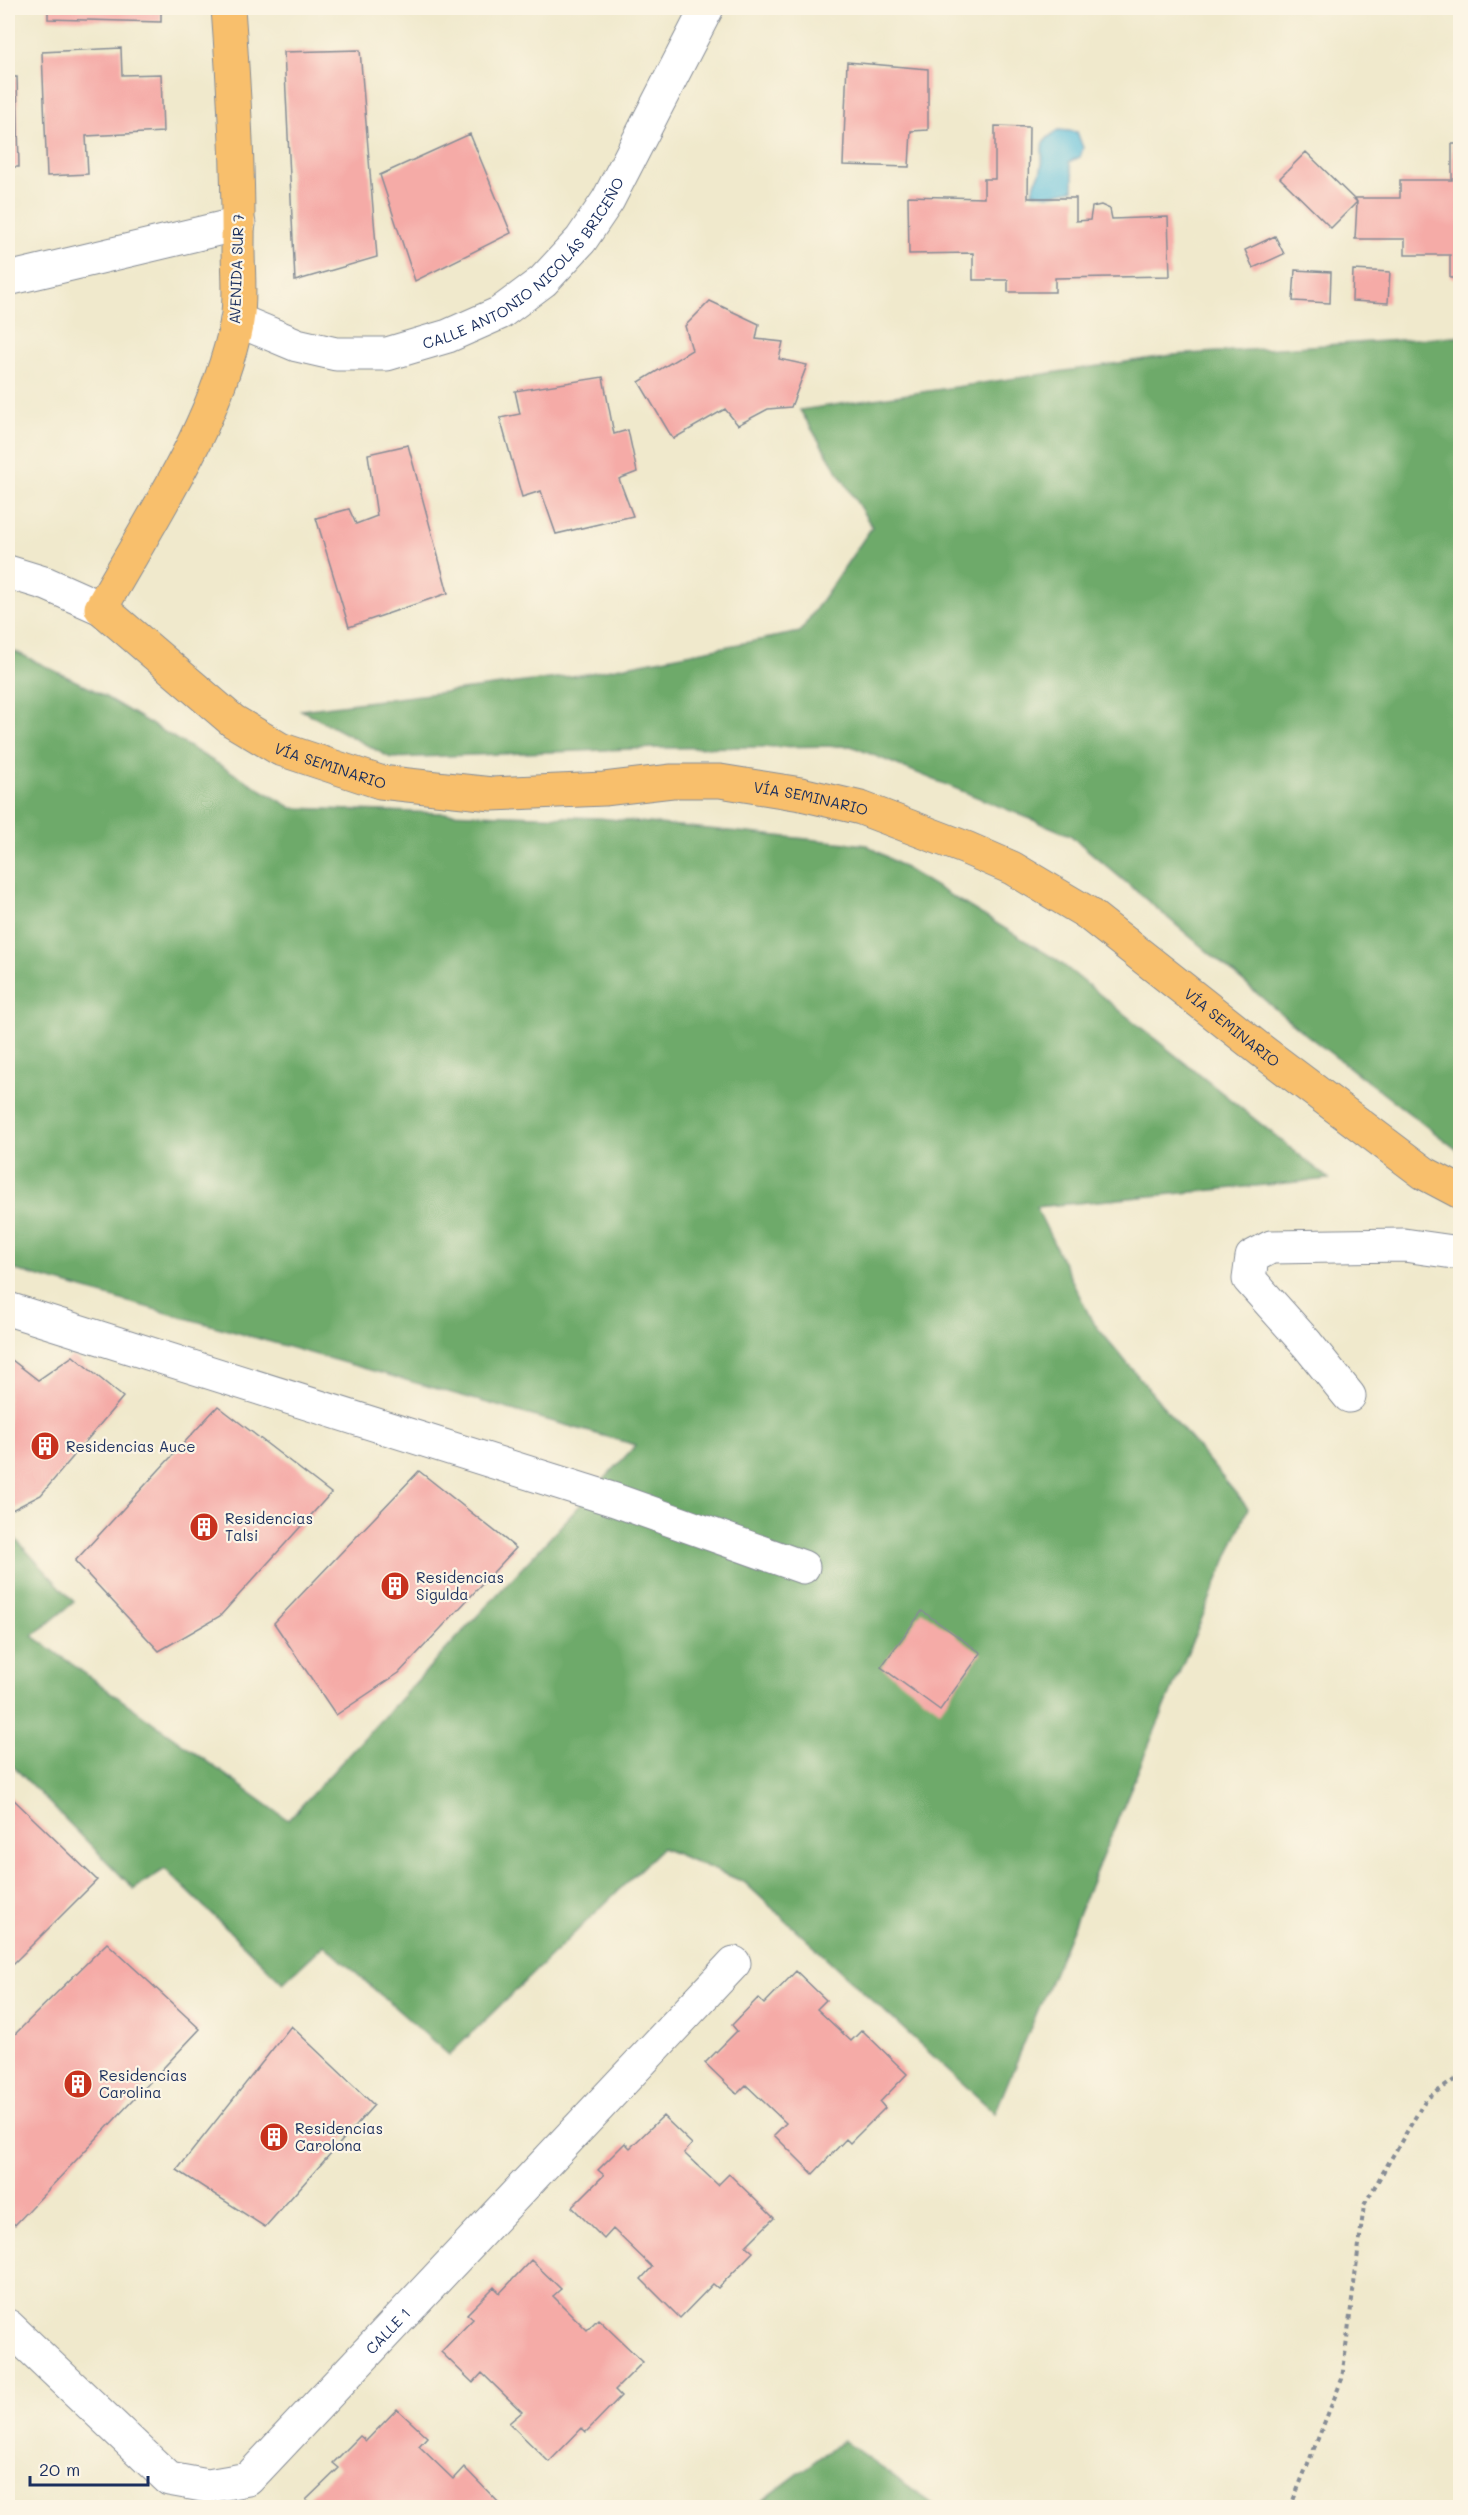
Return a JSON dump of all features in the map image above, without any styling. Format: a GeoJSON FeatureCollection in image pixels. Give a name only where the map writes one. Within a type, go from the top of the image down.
{"type":"FeatureCollection","features":[{"type":"Feature","properties":{"kind":"main road","name":"AVENIDA SUR 7"},"geometry":{"type":"LineString","coordinates":[[101,608],[189,451],[217,388],[237,320],[239,224],[235,96],[228,8]]}},
{"type":"Feature","properties":{"kind":"main road","name":"VÍA SEMINARIO"},"geometry":{"type":"LineString","coordinates":[[101,608],[233,721],[280,749],[381,782],[492,794],[604,789],[672,781],[720,781],[801,794],[853,806],[966,848],[1012,868],[1086,912],[1262,1051],[1424,1173],[1461,1192]]}},
{"type":"Feature","properties":{"kind":"street","name":"CALLE ANTONIO NICOLÁS BRICEÑO"},"geometry":{"type":"LineString","coordinates":[[237,320],[297,345],[336,354],[387,354],[447,336],[500,313],[543,281],[581,240],[608,200],[707,8]]}},
{"type":"Feature","properties":{"kind":"street"},"geometry":{"type":"LineString","coordinates":[[8,279],[239,224]]}},
{"type":"Feature","properties":{"kind":"street"},"geometry":{"type":"LineString","coordinates":[[8,572],[47,584],[101,608]]}},
{"type":"Feature","properties":{"kind":"street"},"geometry":{"type":"LineString","coordinates":[[1349,1396],[1307,1344],[1249,1279],[1252,1257],[1271,1247],[1404,1245],[1461,1253]]}},
{"type":"Feature","properties":{"kind":"street"},"geometry":{"type":"LineString","coordinates":[[8,1309],[615,1500],[803,1568]]}},
{"type":"Feature","properties":{"kind":"street","name":"CALLE 1"},"geometry":{"type":"LineString","coordinates":[[8,2326],[169,2479],[208,2486],[248,2479],[734,1963]]}},
{"type":"Feature","properties":{"kind":"path"},"geometry":{"type":"LineString","coordinates":[[1290,2508],[1342,2379],[1364,2205],[1426,2099],[1461,2076]]}},
{"type":"Feature","properties":{"kind":"green space"},"geometry":{"type":"Polygon","coordinates":[[[1460,336],[1460,1152],[1299,1029],[1070,835],[851,746],[658,748],[391,758],[301,710],[580,675],[800,632],[872,527],[800,410],[1173,355],[1460,336]]]}},
{"type":"Feature","properties":{"kind":"green space"},"geometry":{"type":"Polygon","coordinates":[[[8,648],[92,689],[292,808],[599,818],[867,845],[1057,960],[1329,1179],[1036,1207],[1092,1321],[1248,1508],[995,2113],[744,1882],[662,1848],[449,2055],[324,1945],[283,1983],[165,1869],[134,1889],[8,1761],[8,1531],[74,1602],[33,1636],[288,1820],[636,1445],[8,1268],[8,648]]]}},
{"type":"Feature","properties":{"kind":"green space"},"geometry":{"type":"Polygon","coordinates":[[[843,2440],[937,2507],[754,2507],[843,2440]]]}},
{"type":"Feature","properties":{"kind":"water"},"geometry":{"type":"Polygon","coordinates":[[[1059,130],[1077,132],[1083,148],[1080,157],[1069,162],[1073,176],[1073,190],[1048,195],[1032,192],[1041,170],[1043,144],[1059,130]]]}},
{"type":"Feature","properties":{"kind":"building"},"geometry":{"type":"Polygon","coordinates":[[[48,8],[161,8],[161,22],[48,19],[48,8]]]}},
{"type":"Feature","properties":{"kind":"building"},"geometry":{"type":"Polygon","coordinates":[[[121,48],[122,75],[161,74],[163,132],[86,136],[88,174],[47,176],[42,52],[121,48]]]}},
{"type":"Feature","properties":{"kind":"building"},"geometry":{"type":"Polygon","coordinates":[[[360,50],[377,257],[295,281],[284,52],[360,50]]]}},
{"type":"Feature","properties":{"kind":"building"},"geometry":{"type":"Polygon","coordinates":[[[847,62],[928,69],[928,130],[911,131],[909,167],[843,165],[847,62]]]}},
{"type":"Feature","properties":{"kind":"building"},"geometry":{"type":"Polygon","coordinates":[[[8,77],[17,77],[19,167],[8,167],[8,77]]]}},
{"type":"Feature","properties":{"kind":"building"},"geometry":{"type":"Polygon","coordinates":[[[995,126],[1029,127],[1028,198],[1076,198],[1076,221],[1090,220],[1092,207],[1101,205],[1110,209],[1112,219],[1168,217],[1170,276],[1055,278],[1055,292],[1008,292],[1008,280],[973,280],[973,253],[909,254],[908,196],[984,198],[984,179],[995,179],[995,126]]]}},
{"type":"Feature","properties":{"kind":"building"},"geometry":{"type":"Polygon","coordinates":[[[470,134],[511,233],[415,281],[380,175],[470,134]]]}},
{"type":"Feature","properties":{"kind":"building"},"geometry":{"type":"Polygon","coordinates":[[[1452,144],[1460,144],[1460,278],[1450,278],[1450,255],[1405,255],[1405,239],[1355,239],[1357,202],[1355,198],[1400,198],[1400,180],[1452,180],[1452,144]]]}},
{"type":"Feature","properties":{"kind":"building"},"geometry":{"type":"Polygon","coordinates":[[[1306,152],[1357,202],[1331,228],[1280,178],[1306,152]]]}},
{"type":"Feature","properties":{"kind":"building"},"geometry":{"type":"Polygon","coordinates":[[[1275,236],[1284,254],[1253,268],[1245,250],[1275,236]]]}},
{"type":"Feature","properties":{"kind":"building"},"geometry":{"type":"Polygon","coordinates":[[[1295,270],[1331,272],[1330,303],[1293,301],[1295,270]]]}},
{"type":"Feature","properties":{"kind":"building"},"geometry":{"type":"Polygon","coordinates":[[[1353,270],[1390,272],[1388,303],[1352,301],[1353,270]]]}},
{"type":"Feature","properties":{"kind":"building"},"geometry":{"type":"Polygon","coordinates":[[[710,301],[759,324],[756,339],[783,342],[779,359],[807,365],[791,407],[768,409],[738,425],[725,409],[673,439],[639,382],[692,350],[685,326],[710,301]]]}},
{"type":"Feature","properties":{"kind":"building"},"geometry":{"type":"Polygon","coordinates":[[[603,377],[614,434],[628,430],[637,472],[619,479],[633,516],[556,534],[541,491],[522,497],[500,418],[520,414],[515,391],[603,377]]]}},
{"type":"Feature","properties":{"kind":"building"},"geometry":{"type":"Polygon","coordinates":[[[408,445],[448,593],[349,627],[316,518],[349,509],[356,524],[377,516],[368,454],[408,445]]]}},
{"type":"Feature","properties":{"kind":"building","name":"Residencias Auce"},"geometry":{"type":"Polygon","coordinates":[[[73,1356],[123,1397],[41,1495],[8,1512],[8,1357],[38,1380],[73,1356]]]}},
{"type":"Feature","properties":{"kind":"building","name":"Residencias Talsi"},"geometry":{"type":"Polygon","coordinates":[[[218,1406],[331,1493],[220,1616],[159,1651],[75,1561],[218,1406]]]}},
{"type":"Feature","properties":{"kind":"building","name":"Residencias Sigulda"},"geometry":{"type":"Polygon","coordinates":[[[419,1471],[516,1548],[399,1673],[336,1715],[274,1623],[419,1471]]]}},
{"type":"Feature","properties":{"kind":"building"},"geometry":{"type":"Polygon","coordinates":[[[922,1611],[981,1653],[940,1710],[881,1667],[922,1611]]]}},
{"type":"Feature","properties":{"kind":"building"},"geometry":{"type":"Polygon","coordinates":[[[10,1796],[97,1880],[8,1969],[8,1798],[10,1796]]]}},
{"type":"Feature","properties":{"kind":"building","name":"Residencias Carolina"},"geometry":{"type":"Polygon","coordinates":[[[107,1943],[200,2029],[15,2225],[8,2217],[8,2041],[107,1943]]]}},
{"type":"Feature","properties":{"kind":"building"},"geometry":{"type":"Polygon","coordinates":[[[796,1971],[826,2000],[817,2009],[851,2041],[862,2030],[907,2074],[880,2102],[885,2108],[850,2143],[846,2139],[813,2174],[774,2135],[786,2123],[746,2085],[737,2094],[705,2063],[737,2031],[732,2025],[758,1998],[764,2004],[796,1971]]]}},
{"type":"Feature","properties":{"kind":"building","name":"Residencias Carolona"},"geometry":{"type":"Polygon","coordinates":[[[291,2026],[374,2105],[265,2227],[177,2170],[291,2026]]]}},
{"type":"Feature","properties":{"kind":"building"},"geometry":{"type":"Polygon","coordinates":[[[663,2116],[692,2144],[684,2153],[718,2185],[729,2174],[774,2218],[746,2246],[753,2252],[718,2288],[713,2284],[680,2318],[641,2279],[652,2267],[613,2229],[604,2239],[572,2207],[604,2175],[598,2170],[625,2143],[630,2148],[663,2116]]]}},
{"type":"Feature","properties":{"kind":"building"},"geometry":{"type":"Polygon","coordinates":[[[531,2260],[561,2289],[553,2296],[587,2330],[598,2319],[643,2362],[615,2390],[621,2396],[586,2432],[582,2428],[549,2462],[509,2423],[522,2412],[482,2373],[473,2383],[441,2352],[473,2319],[467,2314],[494,2287],[500,2293],[531,2260]]]}},
{"type":"Feature","properties":{"kind":"building"},"geometry":{"type":"Polygon","coordinates":[[[397,2409],[427,2437],[419,2446],[453,2479],[464,2467],[504,2508],[314,2508],[306,2500],[339,2468],[333,2463],[360,2436],[366,2441],[397,2409]]]}},
{"type":"Feature","properties":{"kind":"place","name":"Residencias Auce"},"geometry":{"type":"Point","coordinates":[45,1446]}},
{"type":"Feature","properties":{"kind":"place","name":"Residencias Talsi"},"geometry":{"type":"Point","coordinates":[204,1527]}},
{"type":"Feature","properties":{"kind":"place","name":"Residencias Sigulda"},"geometry":{"type":"Point","coordinates":[395,1586]}},
{"type":"Feature","properties":{"kind":"place","name":"Residencias Carolina"},"geometry":{"type":"Point","coordinates":[78,2084]}},
{"type":"Feature","properties":{"kind":"place","name":"Residencias Carolona"},"geometry":{"type":"Point","coordinates":[274,2137]}}]}
